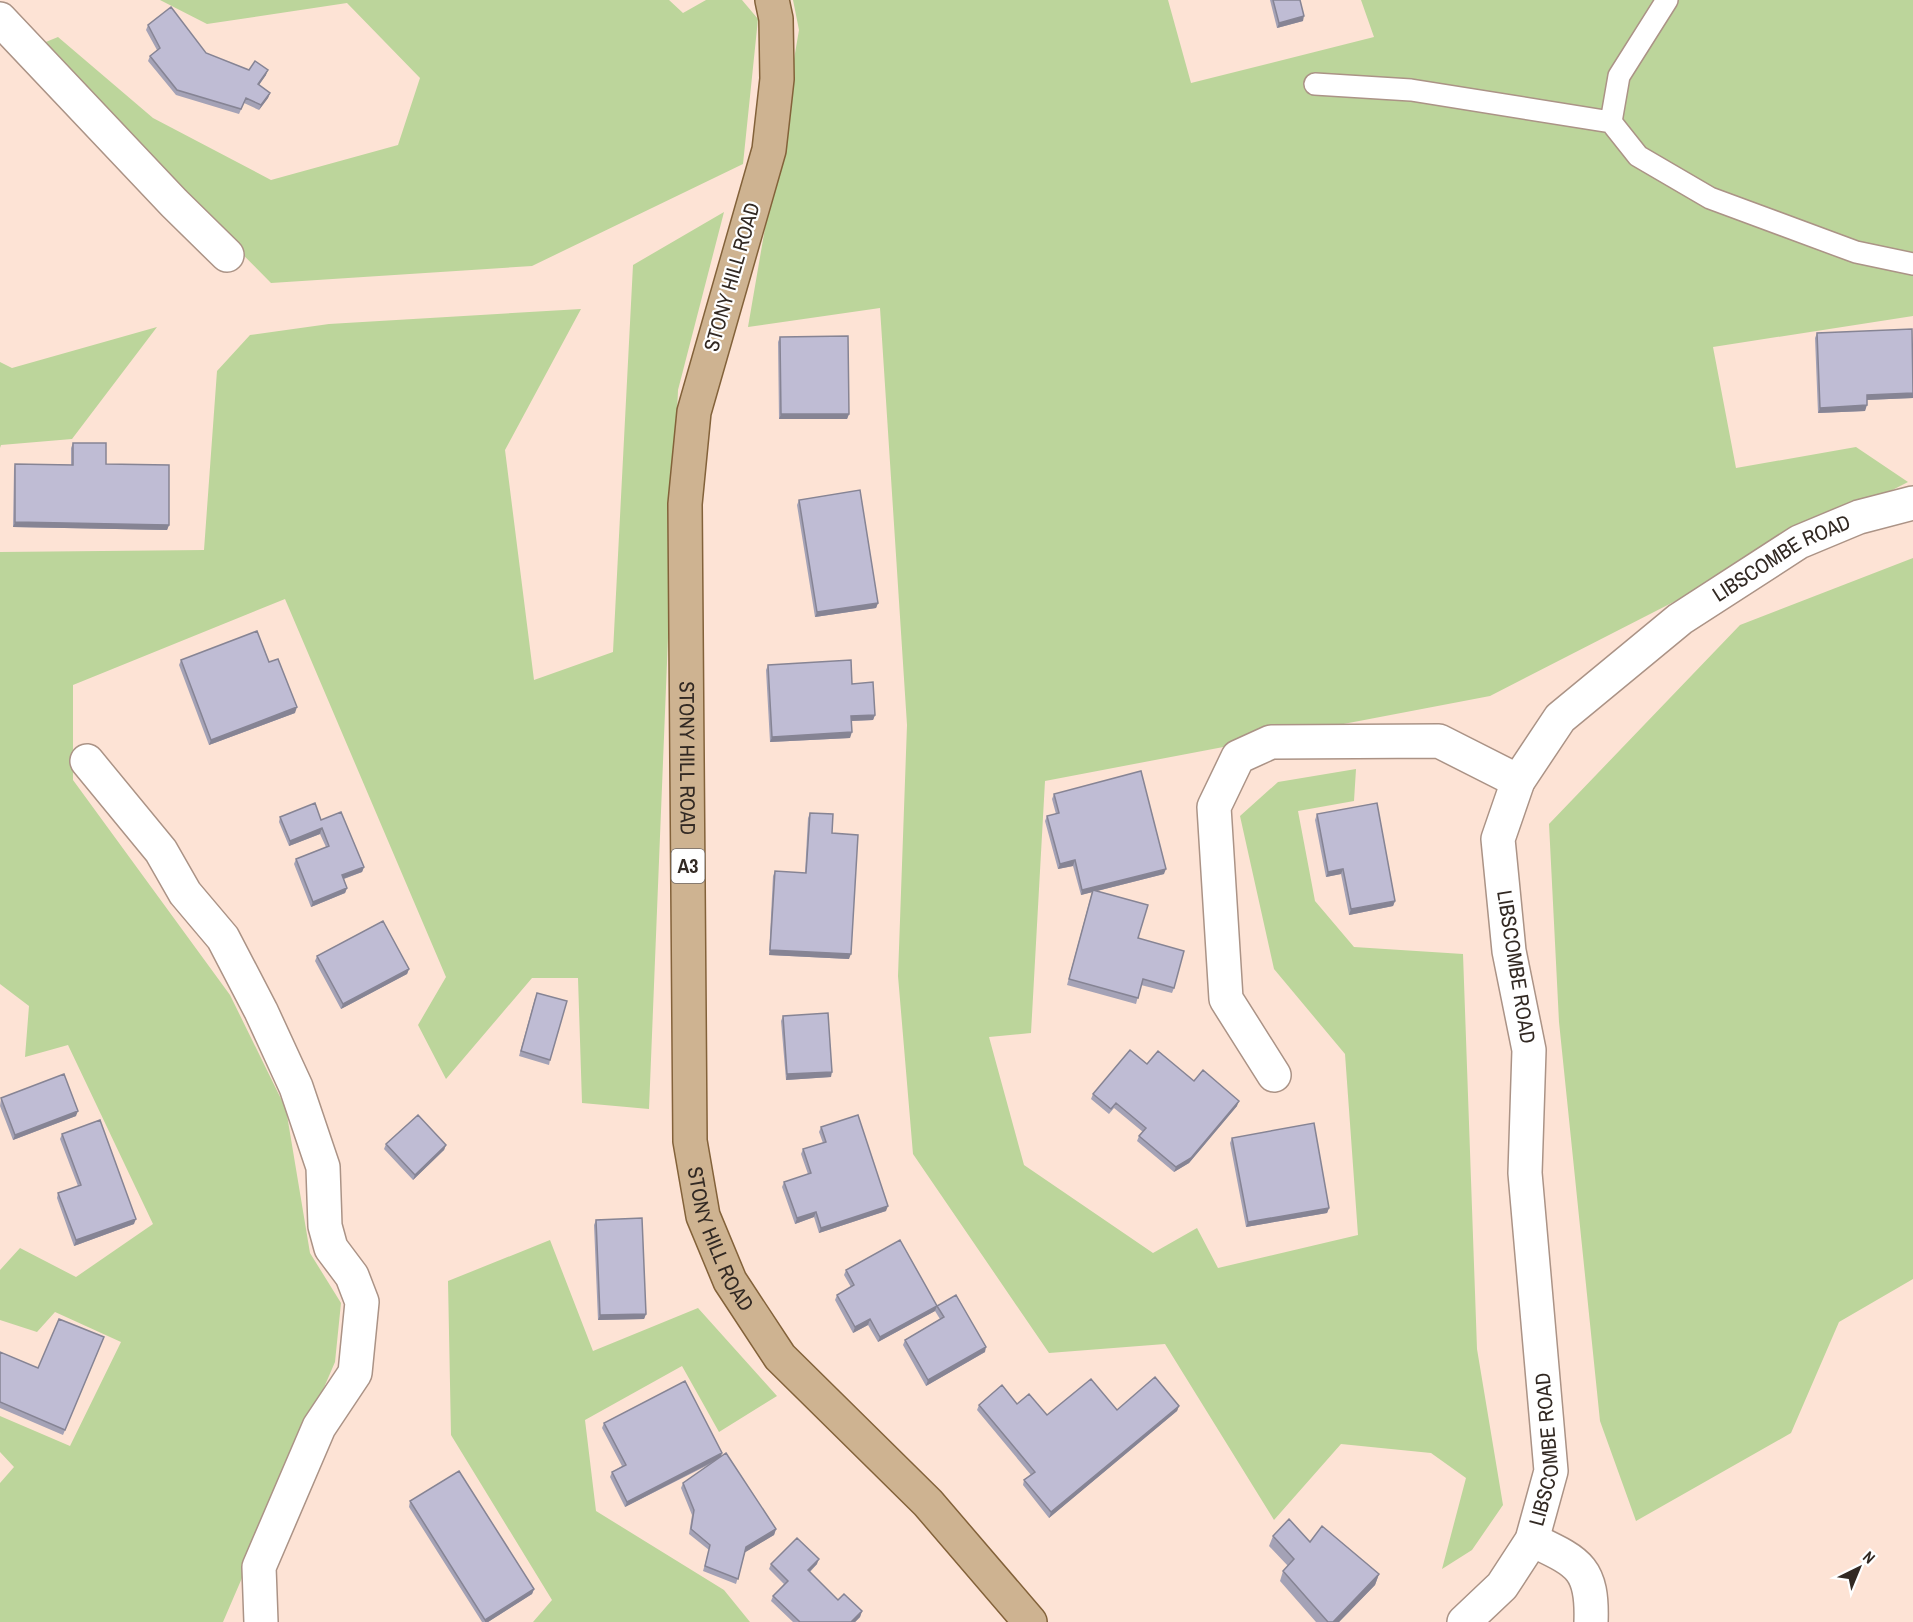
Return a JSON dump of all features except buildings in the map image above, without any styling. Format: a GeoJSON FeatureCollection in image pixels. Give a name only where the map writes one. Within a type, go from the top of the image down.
{"type":"FeatureCollection","features":[{"type":"Feature","properties":{"kind":"main road","name":"STONY HILL ROAD"},"geometry":{"type":"LineString","coordinates":[[772,0],[776,19],[777,80],[769,150],[694,412],[685,504],[690,1141],[703,1216],[730,1281],[780,1357],[928,1503],[1030,1622]]}},
{"type":"Feature","properties":{"kind":"street"},"geometry":{"type":"LineString","coordinates":[[0,19],[174,203],[227,255]]}},
{"type":"Feature","properties":{"kind":"street","name":"LIBSCOMBE ROAD"},"geometry":{"type":"LineString","coordinates":[[1464,1622],[1502,1586],[1532,1540],[1551,1471],[1525,1173],[1529,1050],[1509,951],[1498,839],[1518,781],[1560,718],[1680,619],[1799,542],[1859,517],[1913,503]]}},
{"type":"Feature","properties":{"kind":"street"},"geometry":{"type":"LineString","coordinates":[[1274,1075],[1226,999],[1215,807],[1238,757],[1271,741],[1439,741],[1518,781]]}},
{"type":"Feature","properties":{"kind":"street"},"geometry":{"type":"LineString","coordinates":[[87,761],[160,851],[185,893],[223,938],[261,1011],[296,1087],[323,1167],[325,1226],[331,1248],[352,1276],[362,1302],[355,1373],[319,1427],[259,1567],[261,1622]]}},
{"type":"Feature","properties":{"kind":"street"},"geometry":{"type":"LineString","coordinates":[[1532,1540],[1574,1562],[1588,1579],[1591,1622]]}},
{"type":"Feature","properties":{"kind":"lane"},"geometry":{"type":"LineString","coordinates":[[1611,122],[1619,76],[1667,0]]}},
{"type":"Feature","properties":{"kind":"lane"},"geometry":{"type":"LineString","coordinates":[[1315,84],[1411,90],[1611,122],[1638,156],[1710,198],[1856,252],[1913,264]]}},
{"type":"Feature","properties":{"kind":"green space"},"geometry":{"type":"Polygon","coordinates":[[[160,0],[669,0],[683,13],[706,0],[742,0],[758,19],[743,164],[532,266],[271,283],[36,46],[58,37],[153,118],[271,180],[398,145],[420,78],[347,3],[207,24],[160,0]]]}},
{"type":"Feature","properties":{"kind":"green space"},"geometry":{"type":"Polygon","coordinates":[[[793,0],[1168,0],[1191,83],[1374,37],[1361,0],[1913,0],[1913,316],[1713,347],[1736,468],[1856,447],[1908,482],[1490,696],[1045,781],[1031,1033],[989,1037],[1024,1165],[1153,1253],[1197,1228],[1218,1268],[1358,1235],[1345,1054],[1274,969],[1240,816],[1278,782],[1356,769],[1354,801],[1298,811],[1315,901],[1354,947],[1463,954],[1477,1349],[1503,1505],[1472,1550],[1442,1569],[1466,1478],[1431,1453],[1341,1444],[1274,1520],[1165,1344],[1049,1353],[913,1154],[898,976],[907,725],[880,308],[748,327],[799,30],[793,0]]]}},
{"type":"Feature","properties":{"kind":"green space"},"geometry":{"type":"Polygon","coordinates":[[[724,212],[678,390],[649,1109],[582,1103],[578,978],[532,978],[446,1079],[418,1025],[446,977],[285,599],[73,685],[73,780],[230,995],[286,1109],[310,1253],[341,1303],[335,1362],[223,1622],[0,1622],[0,1483],[14,1467],[0,1452],[0,1416],[70,1446],[121,1342],[55,1312],[37,1332],[0,1320],[0,1270],[20,1248],[76,1277],[153,1224],[68,1045],[25,1057],[29,1006],[0,984],[0,552],[204,550],[217,371],[250,335],[329,324],[581,309],[505,450],[534,680],[613,652],[633,265],[724,212]]]}},
{"type":"Feature","properties":{"kind":"green space"},"geometry":{"type":"Polygon","coordinates":[[[157,327],[72,439],[1,445],[0,448],[0,362],[12,368],[157,327]]]}},
{"type":"Feature","properties":{"kind":"green space"},"geometry":{"type":"Polygon","coordinates":[[[1913,558],[1913,1279],[1839,1322],[1791,1433],[1636,1521],[1600,1421],[1559,1022],[1549,824],[1740,625],[1913,558]]]}},
{"type":"Feature","properties":{"kind":"green space"},"geometry":{"type":"Polygon","coordinates":[[[550,1240],[593,1351],[698,1308],[777,1396],[719,1432],[682,1366],[585,1420],[596,1511],[724,1590],[750,1622],[533,1622],[552,1600],[451,1435],[448,1281],[550,1240]]]}}]}
